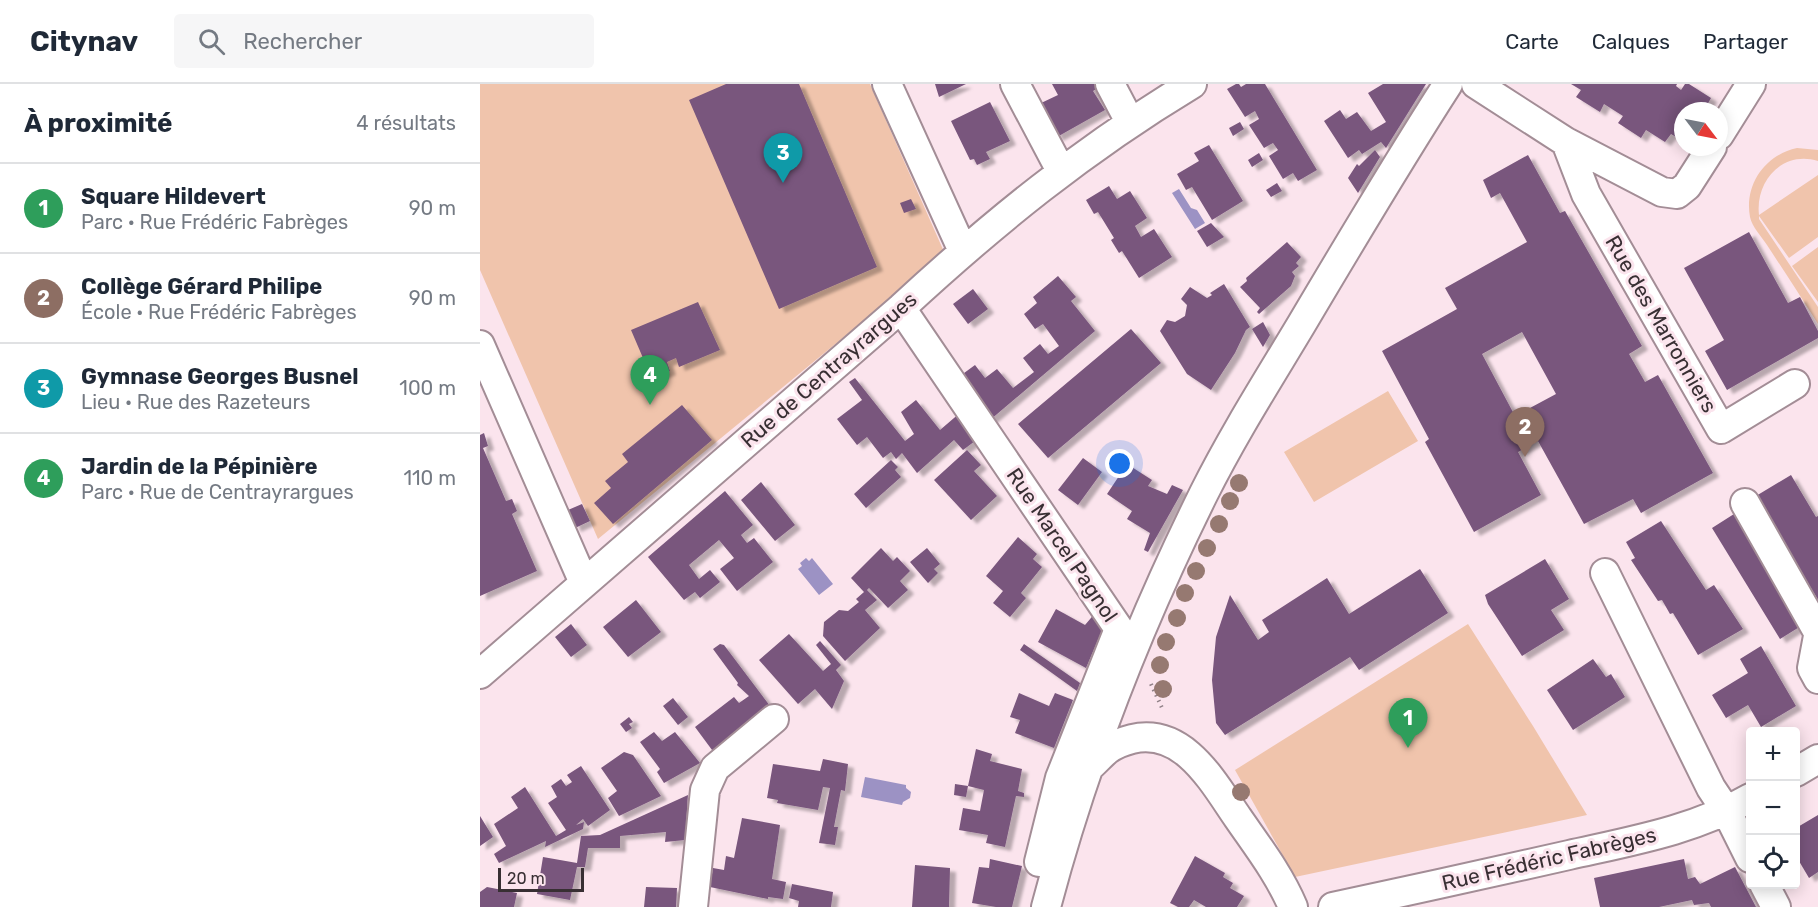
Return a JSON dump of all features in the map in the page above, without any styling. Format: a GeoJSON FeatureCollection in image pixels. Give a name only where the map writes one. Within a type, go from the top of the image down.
{"type":"FeatureCollection","features":[{"type":"Feature","properties":{"kind":"street"},"geometry":{"type":"LineString","coordinates":[[887,84],[963,251]]}},
{"type":"Feature","properties":{"kind":"street"},"geometry":{"type":"LineString","coordinates":[[1015,84],[1061,171]]}},
{"type":"Feature","properties":{"kind":"street"},"geometry":{"type":"LineString","coordinates":[[1110,84],[1130,122]]}},
{"type":"Feature","properties":{"kind":"street"},"geometry":{"type":"LineString","coordinates":[[1046,907],[1062,846],[1087,769],[1132,649],[1205,491],[1306,315],[1448,84]]}},
{"type":"Feature","properties":{"kind":"street"},"geometry":{"type":"LineString","coordinates":[[1476,84],[1566,142],[1662,192],[1677,194],[1687,186],[1706,156]]}},
{"type":"Feature","properties":{"kind":"street"},"geometry":{"type":"LineString","coordinates":[[1728,121],[1751,84]]}},
{"type":"Feature","properties":{"kind":"street","name":"Rue de Centrayrargues"},"geometry":{"type":"LineString","coordinates":[[480,674],[901,308],[963,251],[1061,171],[1176,88]]}},
{"type":"Feature","properties":{"kind":"street","name":"Rue des Marronniers"},"geometry":{"type":"LineString","coordinates":[[1566,142],[1586,194],[1721,429],[1795,384]]}},
{"type":"Feature","properties":{"kind":"street","name":"Rue Marcel Pagnol"},"geometry":{"type":"LineString","coordinates":[[901,308],[1119,629],[1060,777],[1027,907]]}},
{"type":"Feature","properties":{"kind":"street"},"geometry":{"type":"LineString","coordinates":[[480,345],[584,583]]}},
{"type":"Feature","properties":{"kind":"street"},"geometry":{"type":"LineString","coordinates":[[1745,503],[1818,632]]}},
{"type":"Feature","properties":{"kind":"street"},"geometry":{"type":"LineString","coordinates":[[1605,573],[1711,788],[1739,805],[1746,839]]}},
{"type":"Feature","properties":{"kind":"street"},"geometry":{"type":"LineString","coordinates":[[1818,636],[1812,669],[1818,679]]}},
{"type":"Feature","properties":{"kind":"street"},"geometry":{"type":"LineString","coordinates":[[693,907],[705,790],[715,768],[774,719]]}},
{"type":"Feature","properties":{"kind":"street"},"geometry":{"type":"LineString","coordinates":[[1087,769],[1108,749],[1124,741],[1141,737],[1168,741],[1181,747],[1204,770],[1282,882],[1293,907]]}},
{"type":"Feature","properties":{"kind":"street"},"geometry":{"type":"LineString","coordinates":[[1800,770],[1818,759]]}},
{"type":"Feature","properties":{"kind":"street","name":"Rue Frédéric Fabrèges"},"geometry":{"type":"LineString","coordinates":[[1333,907],[1625,842],[1704,822],[1739,805]]}},
{"type":"Feature","properties":{"kind":"street"},"geometry":{"type":"LineString","coordinates":[[1766,889],[1776,907]]}},
{"type":"Feature","properties":{"kind":"shaded area"},"geometry":{"type":"Polygon","coordinates":[[[480,84],[870,84],[945,254],[598,539],[480,270],[480,84]]]}},
{"type":"Feature","properties":{"kind":"shaded area"},"geometry":{"type":"Polygon","coordinates":[[[1797,148],[1818,150],[1818,161],[1793,160],[1774,171],[1762,191],[1759,215],[1818,175],[1818,237],[1789,258],[1759,216],[1759,219],[1818,307],[1818,324],[1750,217],[1750,194],[1759,173],[1775,157],[1797,148]]]}},
{"type":"Feature","properties":{"kind":"shaded area"},"geometry":{"type":"Polygon","coordinates":[[[1179,189],[1191,208],[1197,210],[1205,223],[1195,229],[1172,193],[1179,189]]]}},
{"type":"Feature","properties":{"kind":"shaded area"},"geometry":{"type":"Polygon","coordinates":[[[1818,247],[1818,302],[1792,266],[1818,247]]]}},
{"type":"Feature","properties":{"kind":"shaded area"},"geometry":{"type":"Polygon","coordinates":[[[1388,391],[1418,441],[1314,502],[1284,452],[1388,391]]]}},
{"type":"Feature","properties":{"kind":"shaded area"},"geometry":{"type":"Polygon","coordinates":[[[806,558],[809,561],[812,558],[833,584],[819,595],[798,569],[802,566],[800,563],[806,558]]]}},
{"type":"Feature","properties":{"kind":"shaded area"},"geometry":{"type":"Polygon","coordinates":[[[1468,624],[1587,815],[1295,877],[1235,770],[1468,624]]]}},
{"type":"Feature","properties":{"kind":"shaded area"},"geometry":{"type":"Polygon","coordinates":[[[865,777],[906,785],[911,792],[910,798],[902,805],[861,797],[865,777]]]}},
{"type":"Feature","properties":{"kind":"building"},"geometry":{"type":"Polygon","coordinates":[[[726,84],[799,84],[877,267],[779,309],[689,100],[726,84]]]}},
{"type":"Feature","properties":{"kind":"building"},"geometry":{"type":"Polygon","coordinates":[[[935,84],[966,84],[939,97],[935,84]]]}},
{"type":"Feature","properties":{"kind":"building"},"geometry":{"type":"Polygon","coordinates":[[[1052,84],[1097,84],[1099,87],[1093,91],[1105,110],[1057,137],[1039,104],[1058,95],[1052,84]]]}},
{"type":"Feature","properties":{"kind":"building"},"geometry":{"type":"Polygon","coordinates":[[[1236,84],[1241,87],[1246,84],[1265,84],[1317,170],[1298,181],[1293,173],[1283,179],[1269,156],[1278,150],[1273,143],[1264,148],[1249,125],[1259,119],[1255,111],[1245,117],[1227,89],[1236,84]]]}},
{"type":"Feature","properties":{"kind":"building"},"geometry":{"type":"Polygon","coordinates":[[[1383,84],[1426,84],[1386,148],[1381,142],[1362,154],[1359,150],[1348,158],[1324,121],[1340,110],[1346,119],[1357,112],[1371,131],[1386,122],[1368,93],[1383,84]]]}},
{"type":"Feature","properties":{"kind":"building"},"geometry":{"type":"Polygon","coordinates":[[[1571,84],[1677,84],[1676,86],[1681,90],[1685,84],[1689,84],[1711,98],[1709,102],[1674,102],[1674,136],[1671,134],[1665,142],[1646,130],[1641,138],[1618,123],[1623,116],[1604,104],[1600,112],[1576,97],[1581,90],[1571,84]]]}},
{"type":"Feature","properties":{"kind":"building"},"geometry":{"type":"Polygon","coordinates":[[[990,102],[1010,141],[986,152],[990,159],[977,165],[974,159],[970,160],[951,121],[990,102]]]}},
{"type":"Feature","properties":{"kind":"building"},"geometry":{"type":"Polygon","coordinates":[[[1240,122],[1244,129],[1233,136],[1229,128],[1240,122]]]}},
{"type":"Feature","properties":{"kind":"building"},"geometry":{"type":"Polygon","coordinates":[[[1209,145],[1243,201],[1212,220],[1192,187],[1186,190],[1177,174],[1199,161],[1194,153],[1209,145]]]}},
{"type":"Feature","properties":{"kind":"building"},"geometry":{"type":"Polygon","coordinates":[[[1375,150],[1380,157],[1358,193],[1348,178],[1357,164],[1359,166],[1375,150]]]}},
{"type":"Feature","properties":{"kind":"building"},"geometry":{"type":"Polygon","coordinates":[[[1259,153],[1263,160],[1252,167],[1248,160],[1259,153]]]}},
{"type":"Feature","properties":{"kind":"building"},"geometry":{"type":"Polygon","coordinates":[[[1528,155],[1560,213],[1565,211],[1642,346],[1629,354],[1645,382],[1658,375],[1713,473],[1641,513],[1633,499],[1584,524],[1538,441],[1518,452],[1541,495],[1474,532],[1425,442],[1429,439],[1382,351],[1457,309],[1445,288],[1527,242],[1500,193],[1491,198],[1483,180],[1528,155]],[[1522,332],[1482,354],[1515,416],[1556,394],[1522,332]]]}},
{"type":"Feature","properties":{"kind":"building"},"geometry":{"type":"Polygon","coordinates":[[[1277,183],[1282,191],[1271,197],[1266,190],[1277,183]]]}},
{"type":"Feature","properties":{"kind":"building"},"geometry":{"type":"Polygon","coordinates":[[[1109,186],[1117,199],[1130,191],[1147,218],[1135,226],[1141,237],[1154,229],[1172,257],[1139,278],[1122,251],[1119,253],[1111,240],[1114,238],[1098,212],[1094,214],[1086,200],[1109,186]]]}},
{"type":"Feature","properties":{"kind":"building"},"geometry":{"type":"Polygon","coordinates":[[[911,199],[916,209],[904,213],[900,203],[911,199]]]}},
{"type":"Feature","properties":{"kind":"building"},"geometry":{"type":"Polygon","coordinates":[[[1211,223],[1224,237],[1207,247],[1197,231],[1211,223]]]}},
{"type":"Feature","properties":{"kind":"building"},"geometry":{"type":"Polygon","coordinates":[[[1749,232],[1788,303],[1800,297],[1818,331],[1818,338],[1727,390],[1705,351],[1724,340],[1684,268],[1749,232]]]}},
{"type":"Feature","properties":{"kind":"building"},"geometry":{"type":"Polygon","coordinates":[[[1287,242],[1301,257],[1296,263],[1299,266],[1292,272],[1295,276],[1291,286],[1259,314],[1257,312],[1260,308],[1240,287],[1247,281],[1246,278],[1287,242]]]}},
{"type":"Feature","properties":{"kind":"building"},"geometry":{"type":"Polygon","coordinates":[[[1058,276],[1076,297],[1071,301],[1095,331],[990,420],[960,376],[975,365],[985,378],[997,369],[1013,388],[1034,372],[1023,358],[1040,344],[1048,354],[1059,346],[1043,324],[1035,329],[1024,314],[1037,303],[1033,297],[1058,276]]]}},
{"type":"Feature","properties":{"kind":"building"},"geometry":{"type":"Polygon","coordinates":[[[1224,284],[1250,327],[1246,330],[1235,353],[1211,390],[1187,374],[1160,331],[1167,320],[1175,322],[1185,316],[1187,305],[1181,299],[1190,287],[1207,298],[1212,295],[1210,293],[1224,284]]]}},
{"type":"Feature","properties":{"kind":"building"},"geometry":{"type":"Polygon","coordinates":[[[973,289],[988,309],[968,324],[953,304],[973,289]]]}},
{"type":"Feature","properties":{"kind":"building"},"geometry":{"type":"Polygon","coordinates":[[[698,302],[720,350],[679,367],[676,358],[667,362],[670,371],[652,379],[631,330],[698,302]]]}},
{"type":"Feature","properties":{"kind":"building"},"geometry":{"type":"Polygon","coordinates":[[[1263,322],[1270,335],[1263,347],[1252,329],[1263,322]]]}},
{"type":"Feature","properties":{"kind":"building"},"geometry":{"type":"Polygon","coordinates":[[[1131,329],[1161,363],[1048,458],[1018,424],[1131,329]]]}},
{"type":"Feature","properties":{"kind":"building"},"geometry":{"type":"Polygon","coordinates":[[[855,378],[905,441],[914,434],[901,412],[916,400],[940,430],[961,412],[979,438],[963,450],[954,440],[917,473],[902,453],[896,459],[891,452],[883,458],[867,437],[857,445],[837,419],[862,400],[849,382],[855,378]]]}},
{"type":"Feature","properties":{"kind":"building"},"geometry":{"type":"Polygon","coordinates":[[[682,405],[712,440],[613,524],[594,503],[611,488],[605,481],[628,462],[622,454],[682,405]]]}},
{"type":"Feature","properties":{"kind":"building"},"geometry":{"type":"Polygon","coordinates":[[[484,433],[488,446],[483,448],[506,501],[512,499],[517,511],[512,514],[537,571],[480,596],[480,435],[484,433]]]}},
{"type":"Feature","properties":{"kind":"building"},"geometry":{"type":"Polygon","coordinates":[[[967,450],[981,465],[974,471],[997,496],[971,520],[934,480],[967,450]]]}},
{"type":"Feature","properties":{"kind":"building"},"geometry":{"type":"Polygon","coordinates":[[[1083,458],[1102,472],[1078,505],[1058,490],[1083,458]]]}},
{"type":"Feature","properties":{"kind":"building"},"geometry":{"type":"Polygon","coordinates":[[[891,460],[898,467],[895,470],[901,477],[866,508],[854,494],[891,460]]]}},
{"type":"Feature","properties":{"kind":"building"},"geometry":{"type":"Polygon","coordinates":[[[1127,464],[1152,480],[1148,486],[1167,494],[1172,485],[1183,490],[1148,552],[1144,550],[1150,533],[1127,519],[1132,511],[1107,494],[1127,464]]]}},
{"type":"Feature","properties":{"kind":"building"},"geometry":{"type":"Polygon","coordinates":[[[1791,475],[1816,517],[1818,516],[1818,600],[1756,496],[1791,475]]]}},
{"type":"Feature","properties":{"kind":"building"},"geometry":{"type":"Polygon","coordinates":[[[761,482],[795,525],[775,541],[741,500],[761,482]]]}},
{"type":"Feature","properties":{"kind":"building"},"geometry":{"type":"Polygon","coordinates":[[[725,491],[753,525],[741,535],[747,543],[754,538],[773,562],[737,591],[720,569],[734,558],[719,540],[689,565],[699,579],[710,570],[720,582],[700,598],[695,592],[684,600],[648,557],[725,491]]]}},
{"type":"Feature","properties":{"kind":"building"},"geometry":{"type":"Polygon","coordinates":[[[582,504],[590,521],[575,528],[568,510],[582,504]]]}},
{"type":"Feature","properties":{"kind":"building"},"geometry":{"type":"Polygon","coordinates":[[[1734,514],[1801,626],[1780,639],[1712,528],[1734,514]]]}},
{"type":"Feature","properties":{"kind":"building"},"geometry":{"type":"Polygon","coordinates":[[[1661,521],[1706,590],[1714,585],[1743,629],[1698,655],[1673,613],[1670,614],[1662,600],[1658,601],[1631,560],[1635,558],[1626,542],[1661,521]]]}},
{"type":"Feature","properties":{"kind":"building"},"geometry":{"type":"Polygon","coordinates":[[[1018,537],[1037,554],[1033,559],[1042,567],[1021,593],[1026,598],[1010,617],[993,603],[1003,591],[986,576],[1018,537]]]}},
{"type":"Feature","properties":{"kind":"building"},"geometry":{"type":"Polygon","coordinates":[[[881,548],[893,561],[897,557],[910,571],[900,581],[908,590],[888,608],[869,588],[867,590],[877,600],[865,610],[880,628],[845,661],[823,636],[824,622],[839,610],[848,611],[859,602],[856,599],[864,592],[851,578],[881,548]]]}},
{"type":"Feature","properties":{"kind":"building"},"geometry":{"type":"Polygon","coordinates":[[[927,548],[940,564],[934,569],[938,573],[928,583],[910,562],[927,548]]]}},
{"type":"Feature","properties":{"kind":"building"},"geometry":{"type":"Polygon","coordinates":[[[1545,559],[1569,599],[1551,610],[1564,630],[1522,656],[1488,604],[1485,595],[1545,559]]]}},
{"type":"Feature","properties":{"kind":"building"},"geometry":{"type":"Polygon","coordinates":[[[1420,569],[1448,613],[1359,670],[1350,657],[1225,735],[1216,723],[1212,680],[1216,637],[1230,595],[1258,640],[1269,632],[1262,620],[1327,578],[1349,614],[1420,569]]]}},
{"type":"Feature","properties":{"kind":"building"},"geometry":{"type":"Polygon","coordinates":[[[636,600],[661,632],[628,657],[603,627],[636,600]]]}},
{"type":"Feature","properties":{"kind":"building"},"geometry":{"type":"Polygon","coordinates":[[[1056,609],[1085,625],[1096,612],[1103,628],[1086,668],[1038,642],[1056,609]]]}},
{"type":"Feature","properties":{"kind":"building"},"geometry":{"type":"Polygon","coordinates":[[[571,624],[587,645],[571,657],[555,637],[571,624]]]}},
{"type":"Feature","properties":{"kind":"building"},"geometry":{"type":"Polygon","coordinates":[[[789,634],[823,671],[831,664],[816,645],[820,641],[841,665],[836,670],[844,681],[832,709],[815,689],[798,704],[759,660],[789,634]]]}},
{"type":"Feature","properties":{"kind":"building"},"geometry":{"type":"Polygon","coordinates":[[[720,644],[724,645],[770,706],[768,712],[715,754],[695,727],[734,697],[739,703],[749,696],[737,685],[738,683],[713,649],[720,644]]]}},
{"type":"Feature","properties":{"kind":"building"},"geometry":{"type":"Polygon","coordinates":[[[1024,644],[1080,683],[1077,691],[1020,650],[1024,644]]]}},
{"type":"Feature","properties":{"kind":"building"},"geometry":{"type":"Polygon","coordinates":[[[1761,646],[1796,706],[1761,727],[1748,705],[1726,718],[1712,695],[1748,673],[1740,659],[1761,646]]]}},
{"type":"Feature","properties":{"kind":"building"},"geometry":{"type":"Polygon","coordinates":[[[1593,659],[1606,677],[1611,674],[1625,697],[1573,730],[1547,690],[1593,659]]]}},
{"type":"Feature","properties":{"kind":"building"},"geometry":{"type":"Polygon","coordinates":[[[1019,693],[1049,706],[1055,693],[1073,700],[1054,748],[1015,733],[1020,720],[1010,717],[1019,693]]]}},
{"type":"Feature","properties":{"kind":"building"},"geometry":{"type":"Polygon","coordinates":[[[673,698],[688,717],[678,725],[663,706],[673,698]]]}},
{"type":"Feature","properties":{"kind":"building"},"geometry":{"type":"Polygon","coordinates":[[[629,717],[633,722],[629,724],[632,728],[626,732],[620,724],[629,717]]]}},
{"type":"Feature","properties":{"kind":"building"},"geometry":{"type":"Polygon","coordinates":[[[654,732],[662,741],[675,732],[700,763],[664,783],[657,772],[660,769],[640,742],[654,732]]]}},
{"type":"Feature","properties":{"kind":"building"},"geometry":{"type":"Polygon","coordinates":[[[976,749],[992,754],[990,761],[1022,769],[1018,791],[1024,793],[1024,797],[1016,796],[1005,847],[986,843],[988,835],[959,830],[963,808],[980,811],[984,790],[968,786],[976,749]]]}},
{"type":"Feature","properties":{"kind":"building"},"geometry":{"type":"Polygon","coordinates":[[[624,752],[633,755],[661,796],[619,816],[608,798],[617,791],[601,768],[624,752]]]}},
{"type":"Feature","properties":{"kind":"building"},"geometry":{"type":"Polygon","coordinates":[[[823,759],[848,764],[845,791],[841,790],[834,827],[838,827],[835,845],[819,843],[830,788],[823,787],[818,810],[777,803],[778,800],[767,798],[773,764],[820,771],[823,759]]]}},
{"type":"Feature","properties":{"kind":"building"},"geometry":{"type":"Polygon","coordinates":[[[581,766],[610,810],[588,826],[583,819],[576,825],[584,822],[583,829],[545,847],[546,841],[499,863],[494,854],[506,846],[494,824],[518,808],[511,797],[525,787],[556,836],[566,830],[548,803],[557,797],[551,786],[561,779],[566,786],[572,782],[567,775],[581,766]]]}},
{"type":"Feature","properties":{"kind":"building"},"geometry":{"type":"Polygon","coordinates":[[[955,784],[968,786],[966,797],[954,795],[955,784]]]}},
{"type":"Feature","properties":{"kind":"building"},"geometry":{"type":"Polygon","coordinates":[[[688,795],[685,840],[665,842],[666,832],[620,836],[620,848],[588,848],[585,867],[577,867],[570,900],[537,894],[543,857],[577,863],[581,836],[600,835],[688,795]]]}},
{"type":"Feature","properties":{"kind":"building"},"geometry":{"type":"Polygon","coordinates":[[[1818,815],[1818,872],[1809,878],[1800,863],[1800,826],[1818,815]]]}},
{"type":"Feature","properties":{"kind":"building"},"geometry":{"type":"Polygon","coordinates":[[[480,816],[493,837],[480,846],[480,816]]]}},
{"type":"Feature","properties":{"kind":"building"},"geometry":{"type":"Polygon","coordinates":[[[742,818],[780,825],[772,879],[786,882],[783,899],[768,897],[768,899],[710,887],[713,868],[724,870],[726,856],[734,858],[742,818]]]}},
{"type":"Feature","properties":{"kind":"building"},"geometry":{"type":"Polygon","coordinates":[[[1195,856],[1225,873],[1223,877],[1233,883],[1230,888],[1244,896],[1237,907],[1206,907],[1194,900],[1189,907],[1178,907],[1170,903],[1195,856]]]}},
{"type":"Feature","properties":{"kind":"building"},"geometry":{"type":"Polygon","coordinates":[[[990,859],[1022,866],[1012,907],[972,903],[979,867],[989,868],[990,859]]]}},
{"type":"Feature","properties":{"kind":"building"},"geometry":{"type":"Polygon","coordinates":[[[1684,859],[1688,879],[1695,877],[1700,884],[1735,867],[1756,907],[1711,907],[1709,903],[1694,905],[1692,900],[1659,907],[1600,907],[1594,878],[1684,859]]]}},
{"type":"Feature","properties":{"kind":"building"},"geometry":{"type":"Polygon","coordinates":[[[915,865],[950,868],[949,907],[912,907],[915,865]]]}},
{"type":"Feature","properties":{"kind":"building"},"geometry":{"type":"Polygon","coordinates":[[[792,884],[833,892],[831,907],[798,907],[799,901],[789,898],[792,884]]]}},
{"type":"Feature","properties":{"kind":"building"},"geometry":{"type":"Polygon","coordinates":[[[487,887],[517,893],[514,907],[480,907],[480,892],[487,887]]]}},
{"type":"Feature","properties":{"kind":"building"},"geometry":{"type":"Polygon","coordinates":[[[646,887],[677,888],[676,907],[644,907],[646,887]]]}},
{"type":"Feature","properties":{"kind":"place","name":"Gymnase Georges Busnel"},"geometry":{"type":"Point","coordinates":[783,183]}},
{"type":"Feature","properties":{"kind":"place","name":"Jardin de la Pépinière"},"geometry":{"type":"Point","coordinates":[650,405]}},
{"type":"Feature","properties":{"kind":"place","name":"Collège Gérard Philipe"},"geometry":{"type":"Point","coordinates":[1525,457]}},
{"type":"Feature","properties":{"kind":"place","name":"Square Hildevert"},"geometry":{"type":"Point","coordinates":[1408,748]}}]}
